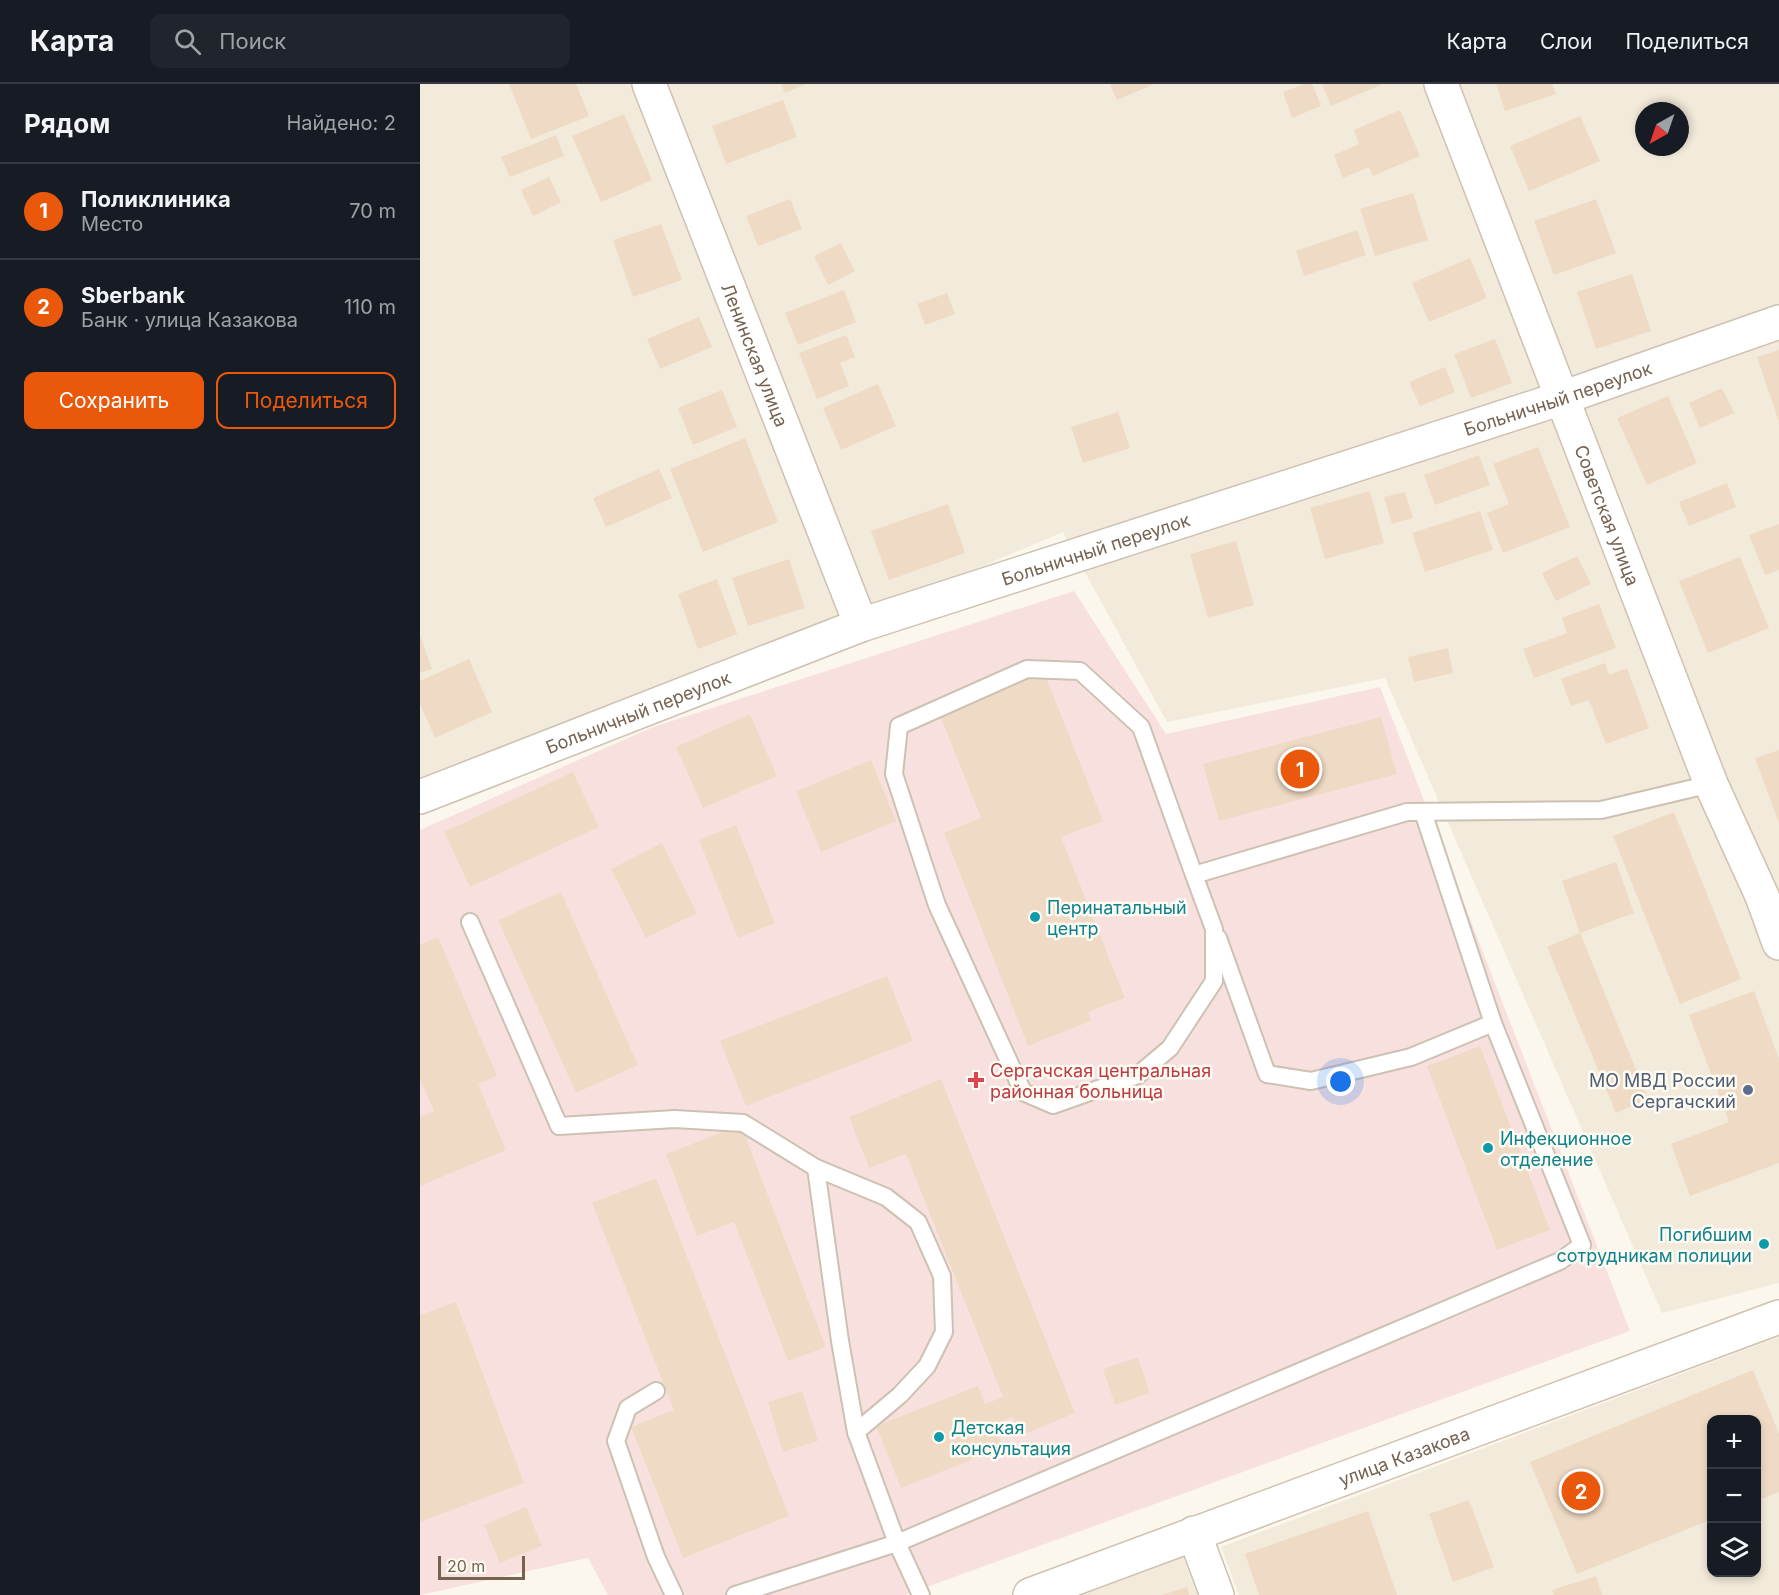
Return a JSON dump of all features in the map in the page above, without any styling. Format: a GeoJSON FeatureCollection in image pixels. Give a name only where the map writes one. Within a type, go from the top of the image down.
{"type":"FeatureCollection","features":[{"type":"Feature","properties":{"kind":"street","name":"Ленинская улица"},"geometry":{"type":"LineString","coordinates":[[649,84],[861,625]]}},
{"type":"Feature","properties":{"kind":"street","name":"Советская улица"},"geometry":{"type":"LineString","coordinates":[[1441,84],[1711,784],[1771,893],[1779,943]]}},
{"type":"Feature","properties":{"kind":"street","name":"Больничный переулок"},"geometry":{"type":"LineString","coordinates":[[420,797],[861,625],[1562,398],[1779,322]]}},
{"type":"Feature","properties":{"kind":"street","name":"улица Казакова"},"geometry":{"type":"LineString","coordinates":[[1030,1595],[1779,1317]]}},
{"type":"Feature","properties":{"kind":"street"},"geometry":{"type":"LineString","coordinates":[[1194,1533],[1217,1595]]}},
{"type":"Feature","properties":{"kind":"lane"},"geometry":{"type":"LineString","coordinates":[[1214,929],[1214,981],[1170,1048],[1138,1076],[1053,1105],[1023,1092],[937,905],[894,774],[899,726],[1027,669],[1080,671],[1141,727],[1267,1074],[1311,1082],[1411,1057],[1492,1023]]}},
{"type":"Feature","properties":{"kind":"lane"},"geometry":{"type":"LineString","coordinates":[[1194,874],[1407,812],[1601,810],[1711,784]]}},
{"type":"Feature","properties":{"kind":"lane"},"geometry":{"type":"LineString","coordinates":[[735,1595],[897,1543],[1560,1261],[1581,1245],[1492,1023],[1423,812]]}},
{"type":"Feature","properties":{"kind":"lane"},"geometry":{"type":"LineString","coordinates":[[470,922],[559,1126],[675,1119],[743,1123],[816,1168],[886,1197],[918,1222],[942,1276],[944,1332],[927,1366],[900,1395],[856,1432]]}},
{"type":"Feature","properties":{"kind":"lane"},"geometry":{"type":"LineString","coordinates":[[816,1168],[840,1341],[856,1432],[897,1543],[921,1595]]}},
{"type":"Feature","properties":{"kind":"lane"},"geometry":{"type":"LineString","coordinates":[[656,1391],[628,1408],[616,1441],[656,1557],[674,1595]]}},
{"type":"Feature","properties":{"kind":"shaded area"},"geometry":{"type":"Polygon","coordinates":[[[420,84],[1779,84],[1779,1283],[1662,1313],[1385,678],[1167,722],[1063,532],[420,804],[420,84]]]}},
{"type":"Feature","properties":{"kind":"shaded area","name":"Сергачская центральная районная больница"},"geometry":{"type":"Polygon","coordinates":[[[1074,591],[1166,734],[1380,687],[1630,1331],[905,1595],[608,1595],[588,1558],[420,1595],[420,830],[653,727],[1074,591]]]}},
{"type":"Feature","properties":{"kind":"shaded area"},"geometry":{"type":"Polygon","coordinates":[[[1779,1337],[1779,1595],[1239,1595],[1221,1547],[1779,1337]]]}},
{"type":"Feature","properties":{"kind":"shaded area"},"geometry":{"type":"Polygon","coordinates":[[[1180,1550],[1198,1595],[1063,1595],[1180,1550]]]}},
{"type":"Feature","properties":{"kind":"building"},"geometry":{"type":"Polygon","coordinates":[[[509,84],[576,84],[589,116],[531,139],[509,84]]]}},
{"type":"Feature","properties":{"kind":"building"},"geometry":{"type":"Polygon","coordinates":[[[781,84],[806,84],[785,93],[781,84]]]}},
{"type":"Feature","properties":{"kind":"building"},"geometry":{"type":"Polygon","coordinates":[[[1110,84],[1154,84],[1117,100],[1110,84]]]}},
{"type":"Feature","properties":{"kind":"building"},"geometry":{"type":"Polygon","coordinates":[[[1304,84],[1312,84],[1321,106],[1292,118],[1283,92],[1304,84]]]}},
{"type":"Feature","properties":{"kind":"building"},"geometry":{"type":"Polygon","coordinates":[[[1322,84],[1383,84],[1331,106],[1322,84]]]}},
{"type":"Feature","properties":{"kind":"building"},"geometry":{"type":"Polygon","coordinates":[[[1496,84],[1552,84],[1556,94],[1505,111],[1496,84]]]}},
{"type":"Feature","properties":{"kind":"building"},"geometry":{"type":"Polygon","coordinates":[[[783,100],[797,137],[726,164],[712,126],[783,100]]]}},
{"type":"Feature","properties":{"kind":"building"},"geometry":{"type":"Polygon","coordinates":[[[1400,110],[1420,156],[1373,176],[1369,167],[1343,178],[1334,155],[1359,144],[1354,130],[1400,110]]]}},
{"type":"Feature","properties":{"kind":"building"},"geometry":{"type":"Polygon","coordinates":[[[624,114],[652,180],[601,202],[572,136],[624,114]]]}},
{"type":"Feature","properties":{"kind":"building"},"geometry":{"type":"Polygon","coordinates":[[[1580,116],[1600,161],[1529,191],[1510,146],[1580,116]]]}},
{"type":"Feature","properties":{"kind":"building"},"geometry":{"type":"Polygon","coordinates":[[[556,135],[564,156],[510,177],[501,157],[556,135]]]}},
{"type":"Feature","properties":{"kind":"building"},"geometry":{"type":"Polygon","coordinates":[[[549,177],[561,202],[533,216],[521,190],[549,177]]]}},
{"type":"Feature","properties":{"kind":"building"},"geometry":{"type":"Polygon","coordinates":[[[1413,193],[1428,240],[1375,256],[1360,209],[1413,193]]]}},
{"type":"Feature","properties":{"kind":"building"},"geometry":{"type":"Polygon","coordinates":[[[790,199],[802,229],[758,246],[746,216],[790,199]]]}},
{"type":"Feature","properties":{"kind":"building"},"geometry":{"type":"Polygon","coordinates":[[[1596,199],[1616,253],[1554,275],[1534,221],[1596,199]]]}},
{"type":"Feature","properties":{"kind":"building"},"geometry":{"type":"Polygon","coordinates":[[[661,224],[682,280],[633,297],[613,240],[661,224]]]}},
{"type":"Feature","properties":{"kind":"building"},"geometry":{"type":"Polygon","coordinates":[[[1357,230],[1366,255],[1304,276],[1296,251],[1357,230]]]}},
{"type":"Feature","properties":{"kind":"building"},"geometry":{"type":"Polygon","coordinates":[[[841,243],[855,271],[828,285],[814,256],[841,243]]]}},
{"type":"Feature","properties":{"kind":"building"},"geometry":{"type":"Polygon","coordinates":[[[1470,258],[1487,298],[1429,322],[1412,283],[1470,258]]]}},
{"type":"Feature","properties":{"kind":"building"},"geometry":{"type":"Polygon","coordinates":[[[1632,274],[1651,331],[1596,349],[1577,292],[1632,274]]]}},
{"type":"Feature","properties":{"kind":"building"},"geometry":{"type":"Polygon","coordinates":[[[844,290],[856,322],[798,345],[785,313],[844,290]]]}},
{"type":"Feature","properties":{"kind":"building"},"geometry":{"type":"Polygon","coordinates":[[[947,293],[955,314],[925,325],[917,304],[947,293]]]}},
{"type":"Feature","properties":{"kind":"building"},"geometry":{"type":"Polygon","coordinates":[[[699,317],[712,347],[660,369],[647,339],[699,317]]]}},
{"type":"Feature","properties":{"kind":"building"},"geometry":{"type":"Polygon","coordinates":[[[846,335],[855,357],[840,363],[849,386],[817,399],[799,353],[846,335]]]}},
{"type":"Feature","properties":{"kind":"building"},"geometry":{"type":"Polygon","coordinates":[[[1495,339],[1512,383],[1471,398],[1454,354],[1495,339]]]}},
{"type":"Feature","properties":{"kind":"building"},"geometry":{"type":"Polygon","coordinates":[[[1779,350],[1779,422],[1757,357],[1779,350]]]}},
{"type":"Feature","properties":{"kind":"building"},"geometry":{"type":"Polygon","coordinates":[[[1445,367],[1455,392],[1420,406],[1409,382],[1445,367]]]}},
{"type":"Feature","properties":{"kind":"building"},"geometry":{"type":"Polygon","coordinates":[[[878,384],[896,426],[841,450],[823,408],[878,384]]]}},
{"type":"Feature","properties":{"kind":"building"},"geometry":{"type":"Polygon","coordinates":[[[1722,388],[1734,413],[1700,428],[1689,403],[1722,388]]]}},
{"type":"Feature","properties":{"kind":"building"},"geometry":{"type":"Polygon","coordinates":[[[722,390],[737,427],[693,445],[678,408],[722,390]]]}},
{"type":"Feature","properties":{"kind":"building"},"geometry":{"type":"Polygon","coordinates":[[[1668,396],[1697,463],[1647,485],[1617,418],[1668,396]]]}},
{"type":"Feature","properties":{"kind":"building"},"geometry":{"type":"Polygon","coordinates":[[[1118,412],[1130,448],[1083,463],[1071,427],[1118,412]]]}},
{"type":"Feature","properties":{"kind":"building"},"geometry":{"type":"Polygon","coordinates":[[[745,438],[778,522],[703,552],[670,469],[745,438]]]}},
{"type":"Feature","properties":{"kind":"building"},"geometry":{"type":"Polygon","coordinates":[[[1538,447],[1570,527],[1503,553],[1487,513],[1509,504],[1493,464],[1538,447]]]}},
{"type":"Feature","properties":{"kind":"building"},"geometry":{"type":"Polygon","coordinates":[[[1479,455],[1490,485],[1435,505],[1424,475],[1479,455]]]}},
{"type":"Feature","properties":{"kind":"building"},"geometry":{"type":"Polygon","coordinates":[[[659,469],[672,498],[606,527],[593,498],[659,469]]]}},
{"type":"Feature","properties":{"kind":"building"},"geometry":{"type":"Polygon","coordinates":[[[1727,483],[1736,507],[1689,526],[1679,502],[1727,483]]]}},
{"type":"Feature","properties":{"kind":"building"},"geometry":{"type":"Polygon","coordinates":[[[1370,491],[1384,543],[1325,559],[1310,508],[1370,491]]]}},
{"type":"Feature","properties":{"kind":"building"},"geometry":{"type":"Polygon","coordinates":[[[1405,492],[1413,518],[1392,524],[1384,497],[1405,492]]]}},
{"type":"Feature","properties":{"kind":"building"},"geometry":{"type":"Polygon","coordinates":[[[948,504],[965,553],[889,580],[871,531],[948,504]]]}},
{"type":"Feature","properties":{"kind":"building"},"geometry":{"type":"Polygon","coordinates":[[[1480,511],[1493,550],[1425,572],[1412,533],[1480,511]]]}},
{"type":"Feature","properties":{"kind":"building"},"geometry":{"type":"Polygon","coordinates":[[[1779,524],[1779,570],[1765,575],[1749,535],[1779,524]]]}},
{"type":"Feature","properties":{"kind":"building"},"geometry":{"type":"Polygon","coordinates":[[[1236,541],[1254,605],[1208,618],[1190,554],[1236,541]]]}},
{"type":"Feature","properties":{"kind":"building"},"geometry":{"type":"Polygon","coordinates":[[[1577,556],[1591,584],[1556,601],[1542,573],[1577,556]]]}},
{"type":"Feature","properties":{"kind":"building"},"geometry":{"type":"Polygon","coordinates":[[[1740,557],[1769,628],[1708,653],[1679,581],[1740,557]]]}},
{"type":"Feature","properties":{"kind":"building"},"geometry":{"type":"Polygon","coordinates":[[[789,559],[805,608],[748,626],[732,578],[789,559]]]}},
{"type":"Feature","properties":{"kind":"building"},"geometry":{"type":"Polygon","coordinates":[[[717,579],[737,634],[698,649],[678,594],[717,579]]]}},
{"type":"Feature","properties":{"kind":"building"},"geometry":{"type":"Polygon","coordinates":[[[1599,604],[1616,648],[1534,678],[1523,649],[1567,633],[1562,618],[1599,604]]]}},
{"type":"Feature","properties":{"kind":"building"},"geometry":{"type":"Polygon","coordinates":[[[420,635],[432,669],[420,673],[420,635]]]}},
{"type":"Feature","properties":{"kind":"building"},"geometry":{"type":"Polygon","coordinates":[[[1448,648],[1453,673],[1414,682],[1408,657],[1448,648]]]}},
{"type":"Feature","properties":{"kind":"building"},"geometry":{"type":"Polygon","coordinates":[[[469,659],[492,712],[435,738],[420,704],[420,681],[469,659]]]}},
{"type":"Feature","properties":{"kind":"building"},"geometry":{"type":"Polygon","coordinates":[[[1605,663],[1609,675],[1627,668],[1649,728],[1606,744],[1589,700],[1571,706],[1561,679],[1605,663]]]}},
{"type":"Feature","properties":{"kind":"building","name":"Перинатальный центр"},"geometry":{"type":"Polygon","coordinates":[[[1044,672],[1103,821],[1061,837],[1125,998],[1088,1012],[1091,1021],[1028,1046],[944,833],[981,818],[939,713],[1044,672]]]}},
{"type":"Feature","properties":{"kind":"building"},"geometry":{"type":"Polygon","coordinates":[[[750,714],[777,776],[703,808],[676,747],[750,714]]]}},
{"type":"Feature","properties":{"kind":"building"},"geometry":{"type":"Polygon","coordinates":[[[1381,717],[1397,774],[1219,821],[1203,764],[1381,717]]]}},
{"type":"Feature","properties":{"kind":"building"},"geometry":{"type":"Polygon","coordinates":[[[1779,750],[1779,823],[1755,758],[1779,750]]]}},
{"type":"Feature","properties":{"kind":"building"},"geometry":{"type":"Polygon","coordinates":[[[871,760],[896,821],[821,852],[796,791],[871,760]]]}},
{"type":"Feature","properties":{"kind":"building"},"geometry":{"type":"Polygon","coordinates":[[[573,772],[599,827],[470,887],[444,832],[573,772]]]}},
{"type":"Feature","properties":{"kind":"building"},"geometry":{"type":"Polygon","coordinates":[[[1674,812],[1741,979],[1680,1004],[1613,836],[1674,812]]]}},
{"type":"Feature","properties":{"kind":"building"},"geometry":{"type":"Polygon","coordinates":[[[736,825],[775,923],[738,938],[699,840],[736,825]]]}},
{"type":"Feature","properties":{"kind":"building"},"geometry":{"type":"Polygon","coordinates":[[[662,843],[697,913],[646,938],[611,869],[662,843]]]}},
{"type":"Feature","properties":{"kind":"building"},"geometry":{"type":"Polygon","coordinates":[[[1616,862],[1634,913],[1580,933],[1562,881],[1616,862]]]}},
{"type":"Feature","properties":{"kind":"building"},"geometry":{"type":"Polygon","coordinates":[[[561,892],[638,1065],[576,1093],[498,920],[561,892]]]}},
{"type":"Feature","properties":{"kind":"building"},"geometry":{"type":"Polygon","coordinates":[[[1580,933],[1648,1099],[1616,1113],[1547,947],[1580,933]]]}},
{"type":"Feature","properties":{"kind":"building"},"geometry":{"type":"Polygon","coordinates":[[[438,937],[497,1076],[478,1084],[506,1150],[420,1186],[420,1117],[434,1111],[420,1078],[420,945],[438,937]]]}},
{"type":"Feature","properties":{"kind":"building"},"geometry":{"type":"Polygon","coordinates":[[[887,976],[913,1041],[746,1106],[720,1041],[887,976]]]}},
{"type":"Feature","properties":{"kind":"building","name":"МО МВД России Сергачский"},"geometry":{"type":"Polygon","coordinates":[[[1754,991],[1779,1059],[1779,1163],[1690,1196],[1671,1144],[1729,1122],[1689,1015],[1754,991]]]}},
{"type":"Feature","properties":{"kind":"building","name":"Инфекционное отделение"},"geometry":{"type":"Polygon","coordinates":[[[1480,1046],[1550,1230],[1497,1250],[1427,1066],[1480,1046]]]}},
{"type":"Feature","properties":{"kind":"building"},"geometry":{"type":"Polygon","coordinates":[[[941,1079],[1075,1413],[1020,1436],[1013,1417],[993,1424],[1003,1447],[901,1488],[876,1426],[978,1386],[985,1404],[1003,1397],[906,1154],[869,1168],[849,1117],[941,1079]]]}},
{"type":"Feature","properties":{"kind":"building"},"geometry":{"type":"Polygon","coordinates":[[[741,1125],[826,1347],[788,1361],[734,1222],[697,1236],[666,1154],[741,1125]]]}},
{"type":"Feature","properties":{"kind":"building"},"geometry":{"type":"Polygon","coordinates":[[[656,1178],[789,1516],[683,1558],[631,1427],[674,1410],[592,1203],[656,1178]]]}},
{"type":"Feature","properties":{"kind":"building"},"geometry":{"type":"Polygon","coordinates":[[[456,1302],[524,1483],[420,1522],[420,1315],[456,1302]]]}},
{"type":"Feature","properties":{"kind":"building"},"geometry":{"type":"Polygon","coordinates":[[[1138,1357],[1150,1393],[1115,1405],[1103,1369],[1138,1357]]]}},
{"type":"Feature","properties":{"kind":"building"},"geometry":{"type":"Polygon","coordinates":[[[1753,1370],[1779,1434],[1779,1492],[1761,1499],[1761,1415],[1707,1415],[1707,1521],[1577,1574],[1530,1462],[1753,1370]]]}},
{"type":"Feature","properties":{"kind":"building"},"geometry":{"type":"Polygon","coordinates":[[[802,1391],[818,1441],[783,1452],[768,1402],[802,1391]]]}},
{"type":"Feature","properties":{"kind":"building"},"geometry":{"type":"Polygon","coordinates":[[[1469,1500],[1494,1567],[1453,1582],[1429,1514],[1469,1500]]]}},
{"type":"Feature","properties":{"kind":"building"},"geometry":{"type":"Polygon","coordinates":[[[526,1507],[542,1546],[500,1563],[484,1525],[526,1507]]]}},
{"type":"Feature","properties":{"kind":"building"},"geometry":{"type":"Polygon","coordinates":[[[1368,1511],[1397,1595],[1259,1595],[1245,1554],[1368,1511]]]}},
{"type":"Feature","properties":{"kind":"building"},"geometry":{"type":"Polygon","coordinates":[[[1596,1576],[1602,1595],[1554,1595],[1552,1590],[1596,1576]]]}},
{"type":"Feature","properties":{"kind":"building"},"geometry":{"type":"Polygon","coordinates":[[[1187,1587],[1189,1595],[1162,1595],[1187,1587]]]}},
{"type":"Feature","properties":{"kind":"place","name":"Поликлиника"},"geometry":{"type":"Point","coordinates":[1300,769]}},
{"type":"Feature","properties":{"kind":"place","name":"Перинатальный центр"},"geometry":{"type":"Point","coordinates":[1035,917]}},
{"type":"Feature","properties":{"kind":"place","name":"Сергачская центральная районная больница"},"geometry":{"type":"Point","coordinates":[976,1080]}},
{"type":"Feature","properties":{"kind":"place","name":"МО МВД России Сергачский"},"geometry":{"type":"Point","coordinates":[1748,1090]}},
{"type":"Feature","properties":{"kind":"place","name":"Инфекционное отделение"},"geometry":{"type":"Point","coordinates":[1488,1148]}},
{"type":"Feature","properties":{"kind":"place","name":"Погибшим сотрудникам полиции"},"geometry":{"type":"Point","coordinates":[1764,1244]}},
{"type":"Feature","properties":{"kind":"place","name":"Детская консультация"},"geometry":{"type":"Point","coordinates":[939,1437]}},
{"type":"Feature","properties":{"kind":"place","name":"Sberbank"},"geometry":{"type":"Point","coordinates":[1581,1491]}}]}
